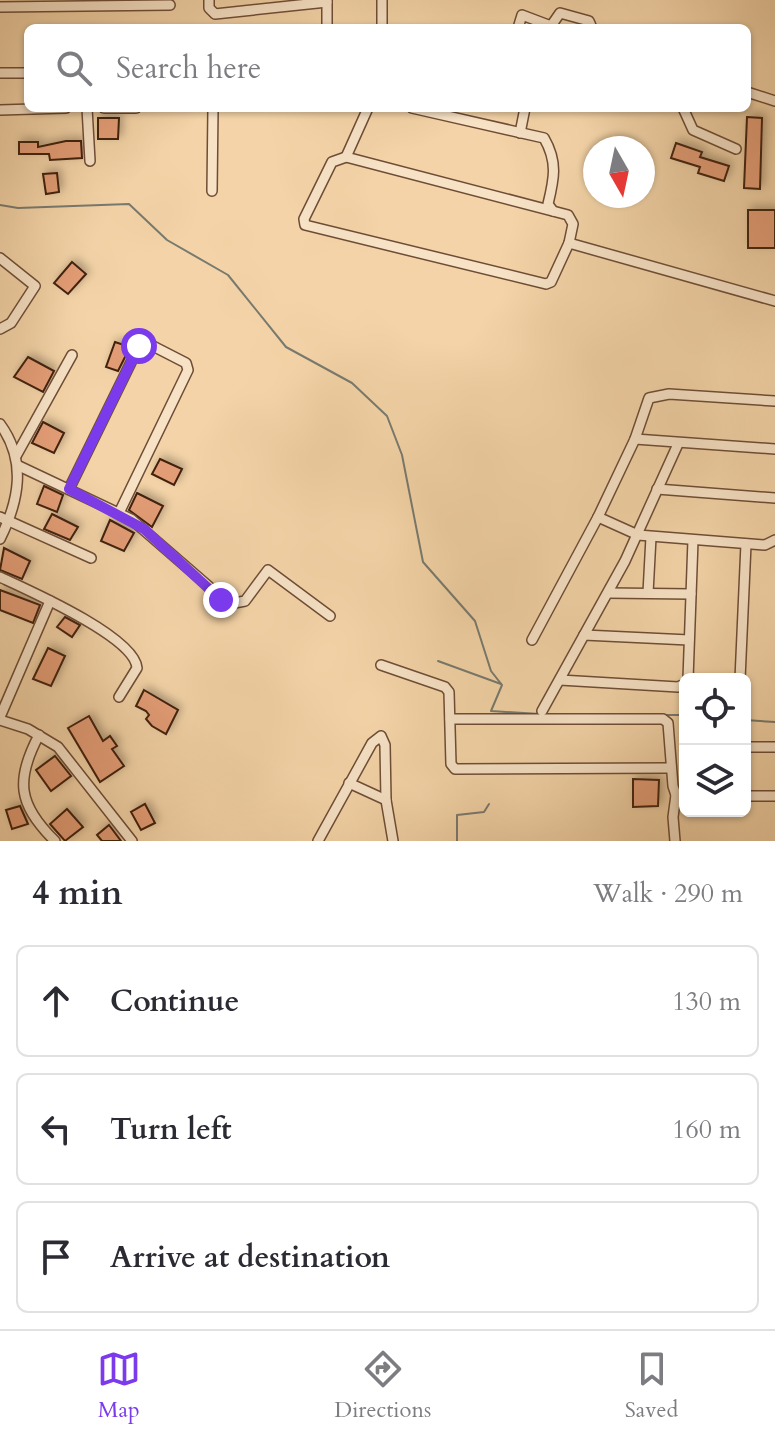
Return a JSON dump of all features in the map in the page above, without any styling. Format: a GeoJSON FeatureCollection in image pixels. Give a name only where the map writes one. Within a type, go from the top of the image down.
{"type":"FeatureCollection","features":[{"type":"Feature","properties":{"kind":"street"},"geometry":{"type":"LineString","coordinates":[[209,0],[209,8],[215,14],[327,1],[327,24]]}},
{"type":"Feature","properties":{"kind":"street"},"geometry":{"type":"LineString","coordinates":[[382,0],[382,24]]}},
{"type":"Feature","properties":{"kind":"street"},"geometry":{"type":"LineString","coordinates":[[0,7],[170,5]]}},
{"type":"Feature","properties":{"kind":"street"},"geometry":{"type":"LineString","coordinates":[[552,24],[560,13],[590,24]]}},
{"type":"Feature","properties":{"kind":"street"},"geometry":{"type":"LineString","coordinates":[[519,24],[522,15],[546,24]]}},
{"type":"Feature","properties":{"kind":"street"},"geometry":{"type":"LineString","coordinates":[[0,73],[24,73]]}},
{"type":"Feature","properties":{"kind":"street"},"geometry":{"type":"LineString","coordinates":[[751,93],[775,101]]}},
{"type":"Feature","properties":{"kind":"street"},"geometry":{"type":"LineString","coordinates":[[0,110],[24,109]]}},
{"type":"Feature","properties":{"kind":"street"},"geometry":{"type":"LineString","coordinates":[[87,112],[90,161]]}},
{"type":"Feature","properties":{"kind":"street"},"geometry":{"type":"LineString","coordinates":[[212,191],[213,112]]}},
{"type":"Feature","properties":{"kind":"street"},"geometry":{"type":"LineString","coordinates":[[346,157],[366,112]]}},
{"type":"Feature","properties":{"kind":"street"},"geometry":{"type":"LineString","coordinates":[[429,112],[544,138],[552,152],[556,172],[548,204],[553,211]]}},
{"type":"Feature","properties":{"kind":"street"},"geometry":{"type":"LineString","coordinates":[[520,133],[524,112]]}},
{"type":"Feature","properties":{"kind":"street"},"geometry":{"type":"LineString","coordinates":[[685,112],[693,130],[736,149]]}},
{"type":"Feature","properties":{"kind":"street"},"geometry":{"type":"LineString","coordinates":[[346,157],[553,211],[572,220],[569,243],[546,284],[305,225],[303,222],[332,162],[346,157]]}},
{"type":"Feature","properties":{"kind":"street"},"geometry":{"type":"LineString","coordinates":[[569,243],[775,301]]}},
{"type":"Feature","properties":{"kind":"street"},"geometry":{"type":"LineString","coordinates":[[0,258],[35,286],[11,323],[2,329]]}},
{"type":"Feature","properties":{"kind":"street"},"geometry":{"type":"LineString","coordinates":[[69,489],[139,346],[147,343],[186,363],[188,370],[119,513]]}},
{"type":"Feature","properties":{"kind":"street"},"geometry":{"type":"LineString","coordinates":[[0,539],[17,461],[72,355]]}},
{"type":"Feature","properties":{"kind":"street"},"geometry":{"type":"LineString","coordinates":[[532,640],[598,517],[635,439],[647,402],[657,394],[775,401]]}},
{"type":"Feature","properties":{"kind":"street"},"geometry":{"type":"LineString","coordinates":[[0,424],[17,461],[144,529],[221,600],[235,604],[245,601],[268,570],[330,616]]}},
{"type":"Feature","properties":{"kind":"street"},"geometry":{"type":"LineString","coordinates":[[635,439],[775,449]]}},
{"type":"Feature","properties":{"kind":"street"},"geometry":{"type":"LineString","coordinates":[[542,711],[638,535],[678,444]]}},
{"type":"Feature","properties":{"kind":"street"},"geometry":{"type":"LineString","coordinates":[[657,489],[775,498]]}},
{"type":"Feature","properties":{"kind":"street"},"geometry":{"type":"LineString","coordinates":[[598,517],[638,535],[651,537],[770,545],[775,540]]}},
{"type":"Feature","properties":{"kind":"street"},"geometry":{"type":"LineString","coordinates":[[4,519],[91,558]]}},
{"type":"Feature","properties":{"kind":"street"},"geometry":{"type":"LineString","coordinates":[[648,593],[651,537]]}},
{"type":"Feature","properties":{"kind":"street"},"geometry":{"type":"LineString","coordinates":[[686,673],[693,540]]}},
{"type":"Feature","properties":{"kind":"street"},"geometry":{"type":"LineString","coordinates":[[740,673],[746,544]]}},
{"type":"Feature","properties":{"kind":"street"},"geometry":{"type":"LineString","coordinates":[[0,577],[99,628],[136,661],[136,671],[119,697]]}},
{"type":"Feature","properties":{"kind":"street"},"geometry":{"type":"LineString","coordinates":[[608,593],[691,594]]}},
{"type":"Feature","properties":{"kind":"street"},"geometry":{"type":"LineString","coordinates":[[50,601],[0,718],[39,735],[64,754],[132,841]]}},
{"type":"Feature","properties":{"kind":"street"},"geometry":{"type":"LineString","coordinates":[[584,635],[689,640]]}},
{"type":"Feature","properties":{"kind":"street"},"geometry":{"type":"LineString","coordinates":[[381,665],[445,687],[451,696],[451,764],[457,769],[669,768]]}},
{"type":"Feature","properties":{"kind":"street"},"geometry":{"type":"LineString","coordinates":[[560,680],[679,684]]}},
{"type":"Feature","properties":{"kind":"street"},"geometry":{"type":"LineString","coordinates":[[450,719],[663,719],[668,723],[669,768],[679,793]]}},
{"type":"Feature","properties":{"kind":"street"},"geometry":{"type":"LineString","coordinates":[[39,735],[28,756],[23,784],[29,810],[55,841]]}},
{"type":"Feature","properties":{"kind":"street"},"geometry":{"type":"LineString","coordinates":[[318,841],[378,737],[384,741],[386,800],[393,841]]}},
{"type":"Feature","properties":{"kind":"street"},"geometry":{"type":"LineString","coordinates":[[751,747],[775,747]]}},
{"type":"Feature","properties":{"kind":"street"},"geometry":{"type":"LineString","coordinates":[[349,783],[386,800]]}},
{"type":"Feature","properties":{"kind":"street"},"geometry":{"type":"LineString","coordinates":[[751,796],[775,796]]}},
{"type":"Feature","properties":{"kind":"street"},"geometry":{"type":"LineString","coordinates":[[675,841],[673,817],[679,798]]}},
{"type":"Feature","properties":{"kind":"building"},"geometry":{"type":"Polygon","coordinates":[[[747,117],[762,118],[760,189],[744,188],[747,117]]]}},
{"type":"Feature","properties":{"kind":"building"},"geometry":{"type":"Polygon","coordinates":[[[98,118],[119,118],[118,139],[98,139],[98,118]]]}},
{"type":"Feature","properties":{"kind":"building"},"geometry":{"type":"Polygon","coordinates":[[[81,141],[82,158],[50,160],[49,154],[19,154],[19,142],[38,142],[38,147],[81,141]]]}},
{"type":"Feature","properties":{"kind":"building"},"geometry":{"type":"Polygon","coordinates":[[[676,143],[702,152],[700,157],[729,166],[724,181],[698,173],[700,167],[671,158],[676,143]]]}},
{"type":"Feature","properties":{"kind":"building"},"geometry":{"type":"Polygon","coordinates":[[[57,173],[59,192],[46,194],[43,174],[57,173]]]}},
{"type":"Feature","properties":{"kind":"building"},"geometry":{"type":"Polygon","coordinates":[[[748,210],[775,210],[775,248],[748,248],[748,210]]]}},
{"type":"Feature","properties":{"kind":"building"},"geometry":{"type":"Polygon","coordinates":[[[72,262],[86,274],[68,294],[54,283],[72,262]]]}},
{"type":"Feature","properties":{"kind":"building"},"geometry":{"type":"Polygon","coordinates":[[[115,342],[130,347],[118,371],[106,367],[115,342]]]}},
{"type":"Feature","properties":{"kind":"building"},"geometry":{"type":"Polygon","coordinates":[[[28,357],[54,371],[43,392],[14,377],[28,357]]]}},
{"type":"Feature","properties":{"kind":"building"},"geometry":{"type":"Polygon","coordinates":[[[43,422],[64,433],[54,453],[32,443],[43,422]]]}},
{"type":"Feature","properties":{"kind":"building"},"geometry":{"type":"Polygon","coordinates":[[[160,459],[182,469],[174,485],[152,474],[160,459]]]}},
{"type":"Feature","properties":{"kind":"building"},"geometry":{"type":"Polygon","coordinates":[[[44,486],[63,495],[57,512],[37,504],[44,486]]]}},
{"type":"Feature","properties":{"kind":"building"},"geometry":{"type":"Polygon","coordinates":[[[137,493],[163,506],[152,527],[129,510],[137,493]]]}},
{"type":"Feature","properties":{"kind":"building"},"geometry":{"type":"Polygon","coordinates":[[[52,514],[78,527],[70,540],[44,529],[52,514]]]}},
{"type":"Feature","properties":{"kind":"building"},"geometry":{"type":"Polygon","coordinates":[[[110,520],[134,533],[124,551],[101,541],[110,520]]]}},
{"type":"Feature","properties":{"kind":"building"},"geometry":{"type":"Polygon","coordinates":[[[4,548],[30,561],[22,579],[0,570],[4,548]]]}},
{"type":"Feature","properties":{"kind":"building"},"geometry":{"type":"Polygon","coordinates":[[[0,590],[40,605],[33,623],[0,610],[0,590]]]}},
{"type":"Feature","properties":{"kind":"building"},"geometry":{"type":"Polygon","coordinates":[[[65,617],[80,625],[72,637],[57,627],[65,617]]]}},
{"type":"Feature","properties":{"kind":"building"},"geometry":{"type":"Polygon","coordinates":[[[48,648],[65,656],[51,686],[33,679],[48,648]]]}},
{"type":"Feature","properties":{"kind":"building"},"geometry":{"type":"Polygon","coordinates":[[[144,690],[178,710],[166,734],[152,726],[146,719],[149,715],[146,711],[136,706],[144,690]]]}},
{"type":"Feature","properties":{"kind":"building"},"geometry":{"type":"Polygon","coordinates":[[[89,716],[103,741],[110,736],[117,746],[112,749],[124,766],[100,782],[68,728],[89,716]]]}},
{"type":"Feature","properties":{"kind":"building"},"geometry":{"type":"Polygon","coordinates":[[[55,756],[71,776],[51,791],[36,770],[55,756]]]}},
{"type":"Feature","properties":{"kind":"building"},"geometry":{"type":"Polygon","coordinates":[[[633,779],[659,780],[658,806],[633,807],[633,779]]]}},
{"type":"Feature","properties":{"kind":"building"},"geometry":{"type":"Polygon","coordinates":[[[145,804],[155,823],[141,830],[131,812],[145,804]]]}},
{"type":"Feature","properties":{"kind":"building"},"geometry":{"type":"Polygon","coordinates":[[[20,806],[28,824],[12,829],[6,810],[20,806]]]}},
{"type":"Feature","properties":{"kind":"building"},"geometry":{"type":"Polygon","coordinates":[[[67,809],[83,827],[65,841],[50,824],[67,809]]]}},
{"type":"Feature","properties":{"kind":"building"},"geometry":{"type":"Polygon","coordinates":[[[109,825],[121,841],[102,841],[97,835],[109,825]]]}},
{"type":"Feature","properties":{"kind":"waterway"},"geometry":{"type":"LineString","coordinates":[[0,205],[18,208],[129,204],[167,240],[228,275],[286,347],[352,383],[387,416],[402,455],[423,562],[475,621],[491,671],[502,685],[491,711],[540,714]]}},
{"type":"Feature","properties":{"kind":"waterway"},"geometry":{"type":"LineString","coordinates":[[438,661],[501,684]]}},
{"type":"Feature","properties":{"kind":"waterway"},"geometry":{"type":"LineString","coordinates":[[546,714],[628,715]]}},
{"type":"Feature","properties":{"kind":"waterway"},"geometry":{"type":"LineString","coordinates":[[662,715],[679,715]]}},
{"type":"Feature","properties":{"kind":"waterway"},"geometry":{"type":"LineString","coordinates":[[751,720],[775,722]]}},
{"type":"Feature","properties":{"kind":"waterway"},"geometry":{"type":"LineString","coordinates":[[457,841],[457,815],[484,812],[489,804]]}},
{"type":"Feature","properties":{"kind":"route"},"geometry":{"type":"LineString","coordinates":[[139,346],[69,489],[131,519],[221,600]]}}]}
